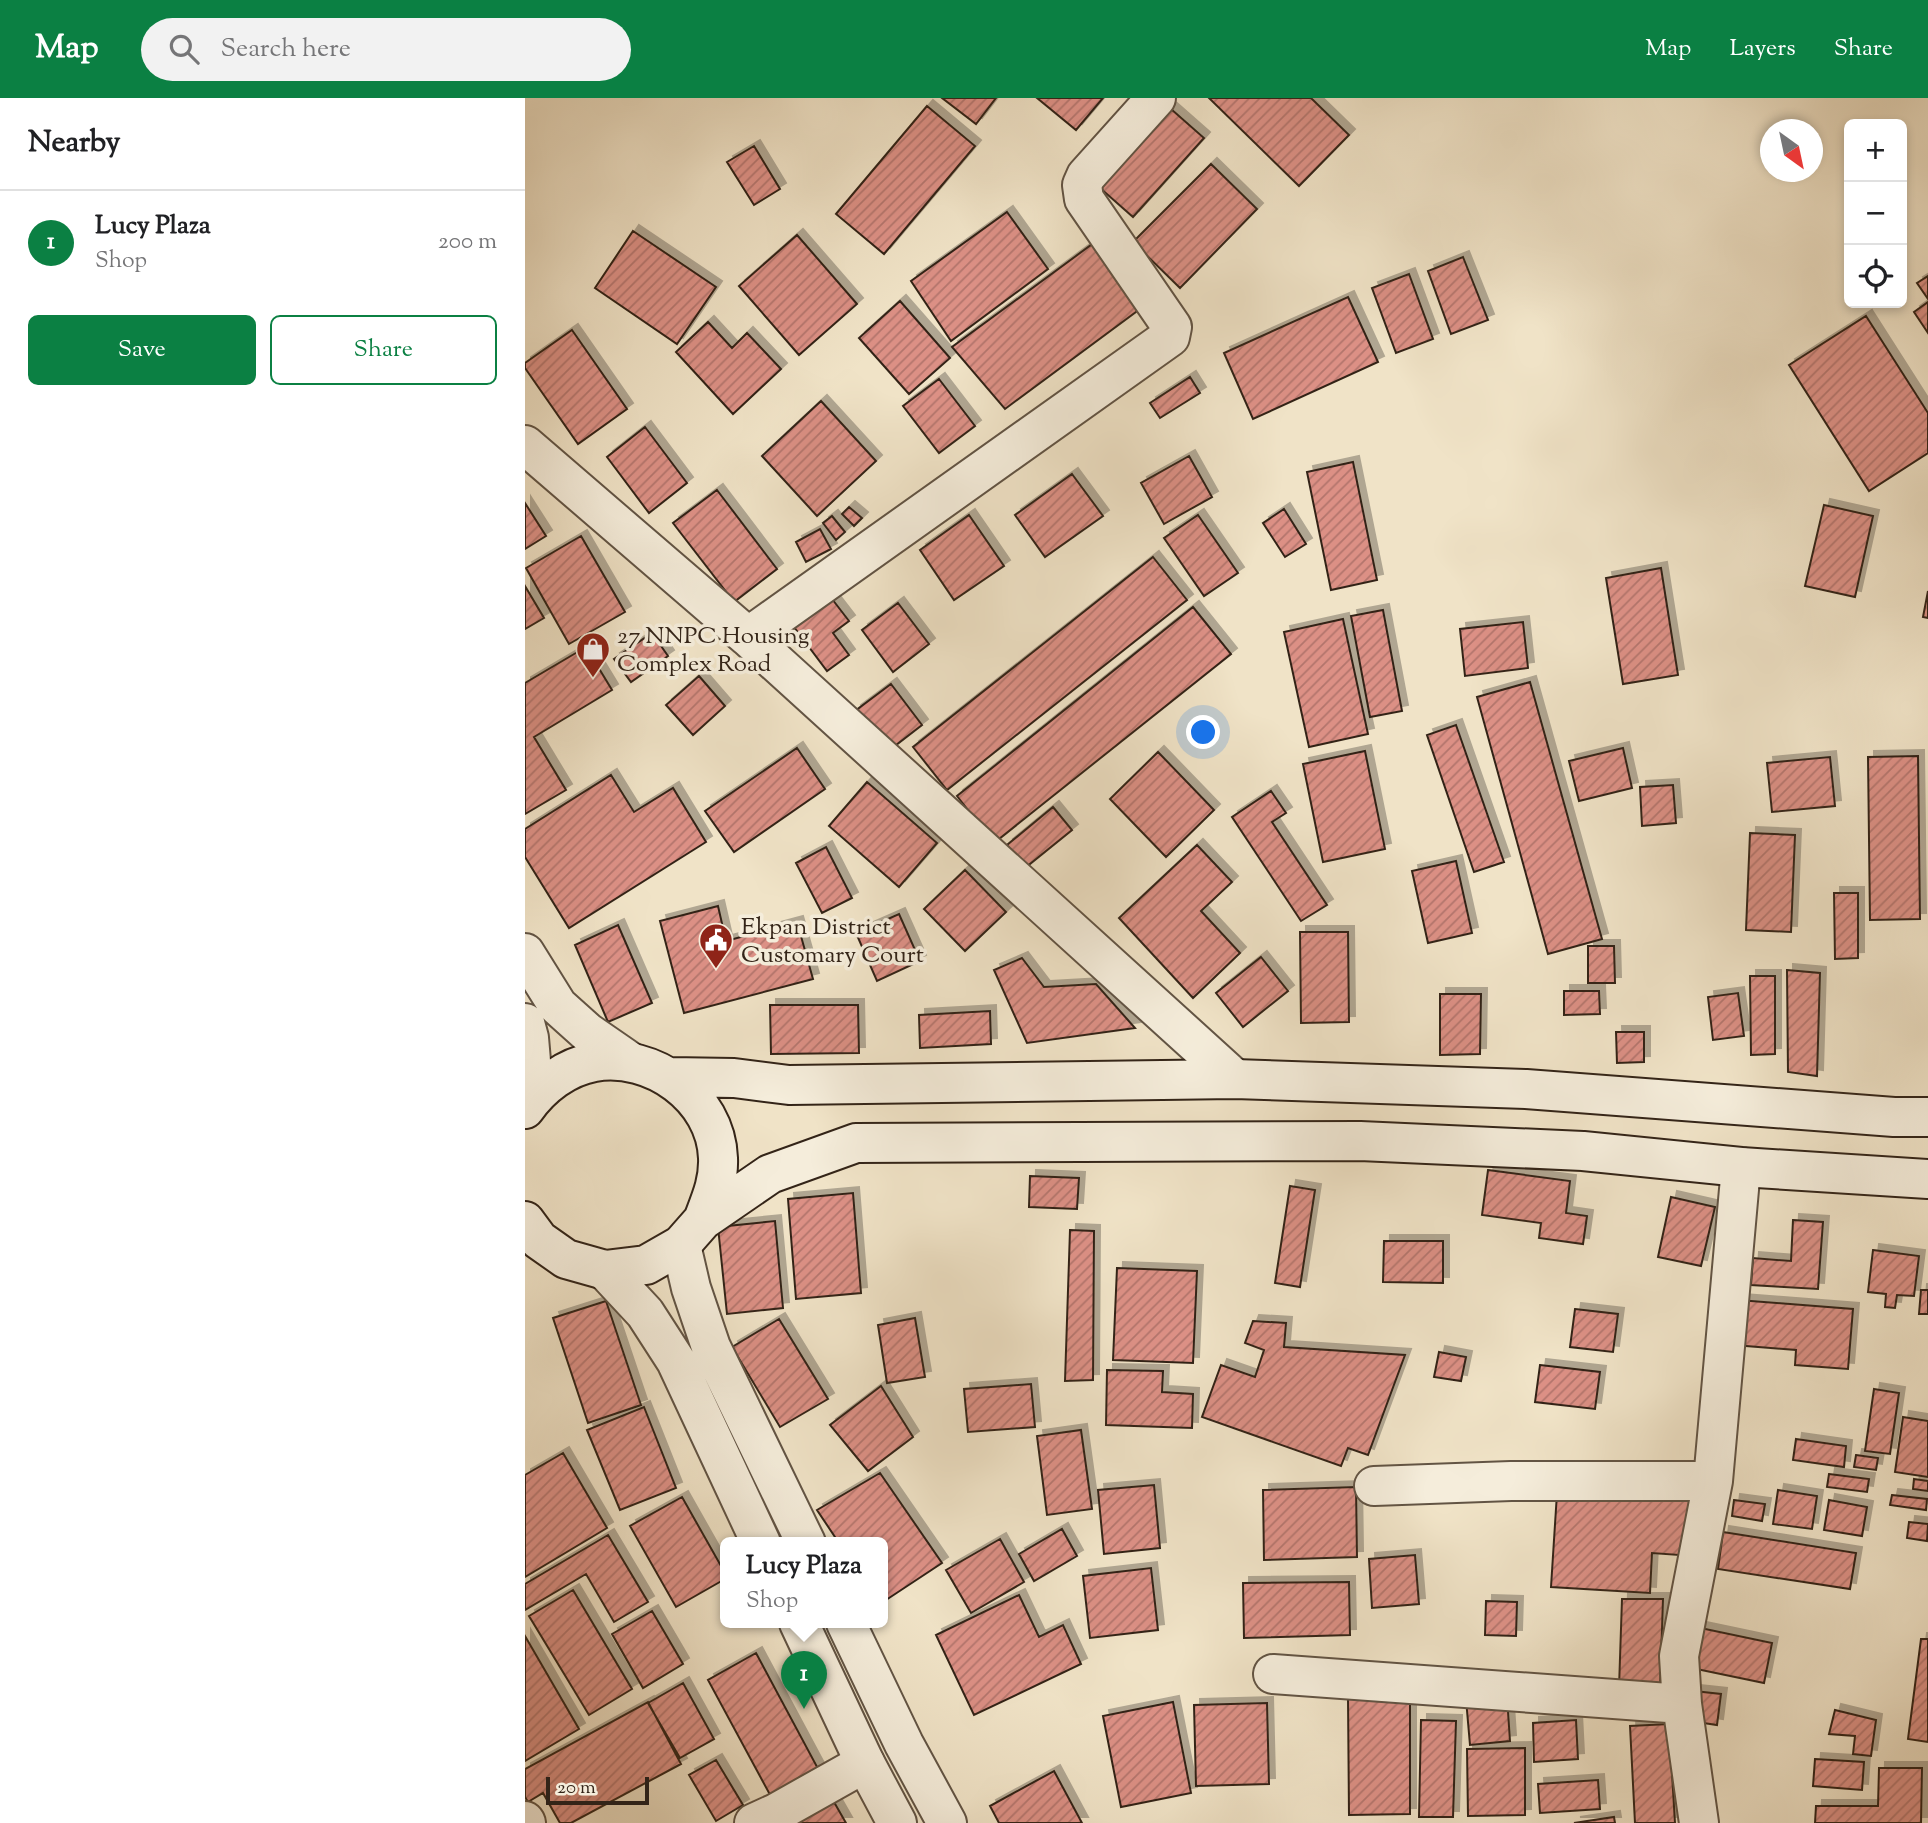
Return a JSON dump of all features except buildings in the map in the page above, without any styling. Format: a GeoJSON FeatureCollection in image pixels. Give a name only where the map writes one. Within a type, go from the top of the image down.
{"type":"FeatureCollection","features":[{"type":"Feature","properties":{"kind":"street"},"geometry":{"type":"LineString","coordinates":[[748,638],[1170,337],[1172,327],[1084,199],[1082,185],[1086,176],[1156,98]]}},
{"type":"Feature","properties":{"kind":"street"},"geometry":{"type":"LineString","coordinates":[[525,445],[748,638],[1235,1079]]}},
{"type":"Feature","properties":{"kind":"street"},"geometry":{"type":"LineString","coordinates":[[525,953],[558,1006],[629,1061],[670,1077],[694,1098],[711,1125],[718,1157],[715,1190],[692,1232],[691,1288],[711,1346],[803,1537]]}},
{"type":"Feature","properties":{"kind":"street"},"geometry":{"type":"LineString","coordinates":[[525,1023],[529,1038],[529,1103]]}},
{"type":"Feature","properties":{"kind":"street"},"geometry":{"type":"LineString","coordinates":[[529,1103],[561,1074],[594,1062],[629,1061]]}},
{"type":"Feature","properties":{"kind":"street"},"geometry":{"type":"LineString","coordinates":[[670,1077],[734,1078],[789,1085],[1235,1079],[1526,1089],[1894,1117],[1928,1117]]}},
{"type":"Feature","properties":{"kind":"street"},"geometry":{"type":"LineString","coordinates":[[525,1221],[539,1240],[566,1259],[605,1270],[646,1265],[770,1174],[856,1143],[1360,1142],[1583,1150],[1741,1167],[1928,1179]]}},
{"type":"Feature","properties":{"kind":"street"},"geometry":{"type":"LineString","coordinates":[[1699,1823],[1682,1704],[1679,1656],[1713,1481],[1741,1167]]}},
{"type":"Feature","properties":{"kind":"street"},"geometry":{"type":"LineString","coordinates":[[525,1268],[566,1259]]}},
{"type":"Feature","properties":{"kind":"street"},"geometry":{"type":"LineString","coordinates":[[605,1270],[645,1313],[676,1361],[758,1537]]}},
{"type":"Feature","properties":{"kind":"street"},"geometry":{"type":"LineString","coordinates":[[1374,1486],[1511,1481],[1713,1481]]}},
{"type":"Feature","properties":{"kind":"street"},"geometry":{"type":"LineString","coordinates":[[801,1628],[865,1763],[898,1823]]}},
{"type":"Feature","properties":{"kind":"street"},"geometry":{"type":"LineString","coordinates":[[848,1628],[904,1744],[947,1823]]}},
{"type":"Feature","properties":{"kind":"street"},"geometry":{"type":"LineString","coordinates":[[1273,1674],[1682,1704]]}},
{"type":"Feature","properties":{"kind":"street"},"geometry":{"type":"LineString","coordinates":[[754,1823],[865,1763]]}},
{"type":"Feature","properties":{"kind":"place","name":"27 NNPC Housing Complex Road"},"geometry":{"type":"Point","coordinates":[593,679]}},
{"type":"Feature","properties":{"kind":"place","name":"Ekpan District Customary Court"},"geometry":{"type":"Point","coordinates":[716,970]}},
{"type":"Feature","properties":{"kind":"place","name":"Lucy Plaza"},"geometry":{"type":"Point","coordinates":[804,1709]}}]}
